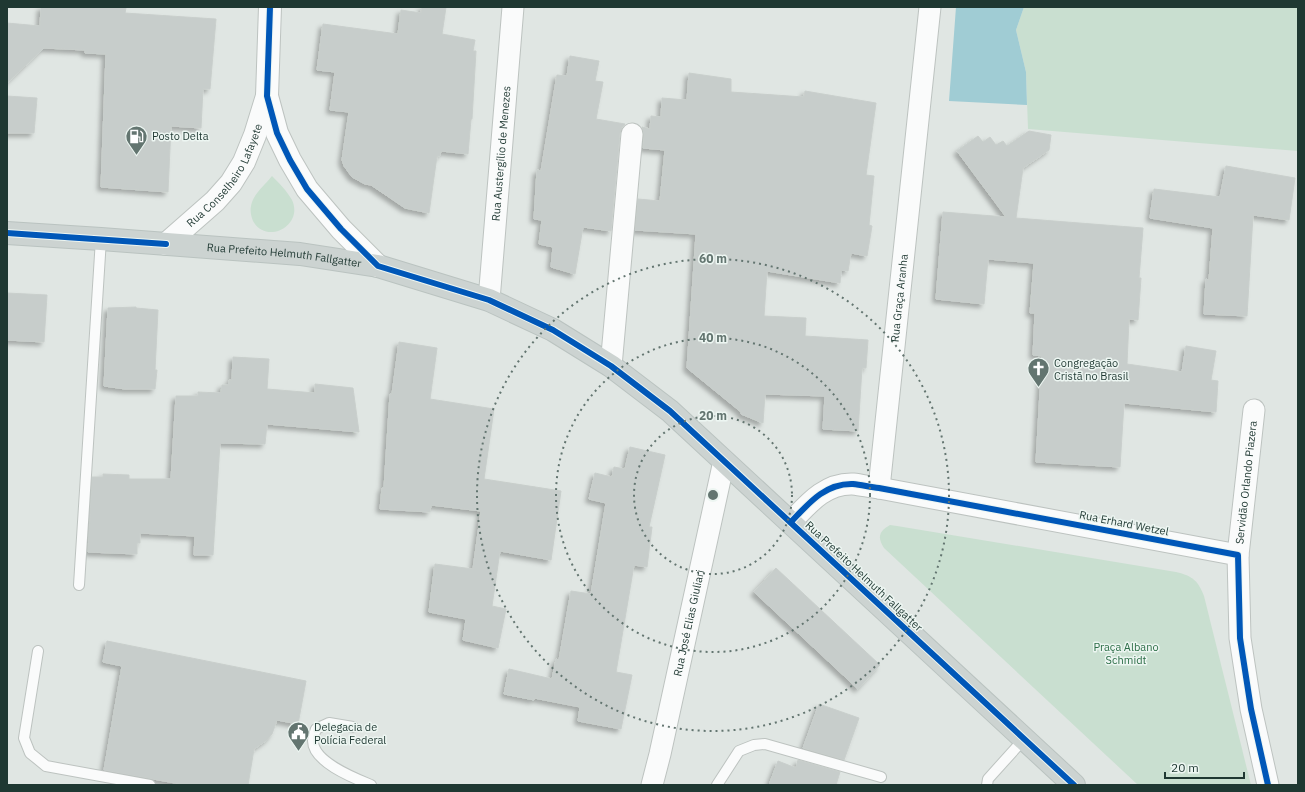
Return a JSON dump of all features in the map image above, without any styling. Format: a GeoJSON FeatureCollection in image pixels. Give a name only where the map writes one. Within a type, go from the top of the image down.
{"type":"FeatureCollection","features":[{"type":"Feature","properties":{"kind":"main road","name":"Rua Prefeito Helmuth Fallgatter"},"geometry":{"type":"LineString","coordinates":[[7,233],[300,254],[378,266],[489,300],[552,330],[611,366],[670,411],[1074,785]]}},
{"type":"Feature","properties":{"kind":"street","name":"Rua Conselheiro Lafayete"},"geometry":{"type":"LineString","coordinates":[[166,244],[215,201],[231,182],[244,162],[255,135],[267,96],[270,7]]}},
{"type":"Feature","properties":{"kind":"street","name":"Rua Austergílio de Menezes"},"geometry":{"type":"LineString","coordinates":[[489,300],[513,7]]}},
{"type":"Feature","properties":{"kind":"street","name":"Rua Graça Aranha"},"geometry":{"type":"LineString","coordinates":[[878,488],[930,7]]}},
{"type":"Feature","properties":{"kind":"street","name":"Rua Conselheiro Lafayete"},"geometry":{"type":"LineString","coordinates":[[267,96],[277,133],[290,160],[307,189],[340,229],[378,266]]}},
{"type":"Feature","properties":{"kind":"street"},"geometry":{"type":"LineString","coordinates":[[611,366],[632,134]]}},
{"type":"Feature","properties":{"kind":"street","name":"Servidão Orlando Piazera"},"geometry":{"type":"LineString","coordinates":[[1238,555],[1254,410]]}},
{"type":"Feature","properties":{"kind":"street","name":"Rua José Elias Giuliari"},"geometry":{"type":"LineString","coordinates":[[652,785],[724,461]]}},
{"type":"Feature","properties":{"kind":"street","name":"Rua Erhard Wetzel"},"geometry":{"type":"LineString","coordinates":[[791,522],[809,503],[829,488],[852,484],[1238,555]]}},
{"type":"Feature","properties":{"kind":"street"},"geometry":{"type":"LineString","coordinates":[[1238,555],[1240,638],[1251,708],[1268,785]]}},
{"type":"Feature","properties":{"kind":"lane"},"geometry":{"type":"LineString","coordinates":[[79,585],[101,239]]}},
{"type":"Feature","properties":{"kind":"lane"},"geometry":{"type":"LineString","coordinates":[[38,651],[24,738],[30,753],[46,766],[150,785]]}},
{"type":"Feature","properties":{"kind":"lane"},"geometry":{"type":"LineString","coordinates":[[353,728],[329,723],[316,729],[313,741],[318,754],[331,766],[371,785]]}},
{"type":"Feature","properties":{"kind":"lane"},"geometry":{"type":"LineString","coordinates":[[987,785],[988,779],[1024,739]]}},
{"type":"Feature","properties":{"kind":"lane"},"geometry":{"type":"LineString","coordinates":[[717,785],[739,751],[765,744],[881,777]]}},
{"type":"Feature","properties":{"kind":"green space"},"geometry":{"type":"Polygon","coordinates":[[[1024,7],[1298,7],[1298,151],[1028,129],[1026,72],[1016,30],[1024,7]]]}},
{"type":"Feature","properties":{"kind":"green space"},"geometry":{"type":"Polygon","coordinates":[[[272,176],[283,187],[292,200],[294,209],[293,218],[282,229],[274,232],[266,232],[259,228],[253,221],[251,206],[254,198],[272,176]]]}},
{"type":"Feature","properties":{"kind":"green space","name":"Praça Albano Schmidt"},"geometry":{"type":"Polygon","coordinates":[[[890,525],[1176,572],[1191,577],[1197,583],[1204,596],[1251,785],[1138,785],[884,548],[880,541],[880,535],[883,530],[890,525]]]}},
{"type":"Feature","properties":{"kind":"water"},"geometry":{"type":"Polygon","coordinates":[[[956,7],[1024,7],[1016,30],[1026,72],[1027,105],[949,101],[956,7]]]}},
{"type":"Feature","properties":{"kind":"building"},"geometry":{"type":"Polygon","coordinates":[[[41,7],[126,8],[125,13],[216,19],[210,89],[203,89],[201,128],[171,126],[168,192],[101,187],[106,54],[85,53],[85,50],[44,48],[7,83],[7,23],[40,26],[41,7]]]}},
{"type":"Feature","properties":{"kind":"building"},"geometry":{"type":"Polygon","coordinates":[[[422,7],[446,7],[442,34],[475,40],[473,51],[476,51],[472,119],[468,154],[441,151],[440,156],[437,156],[429,213],[405,208],[371,185],[365,184],[352,177],[344,166],[342,160],[349,112],[330,110],[335,72],[317,70],[323,24],[398,34],[401,10],[421,13],[422,7]]]}},
{"type":"Feature","properties":{"kind":"building"},"geometry":{"type":"Polygon","coordinates":[[[570,56],[599,61],[595,81],[603,82],[596,119],[625,124],[620,133],[611,231],[583,227],[575,274],[551,267],[553,247],[539,244],[542,220],[534,219],[537,170],[541,171],[557,75],[567,76],[570,56]]]}},
{"type":"Feature","properties":{"kind":"building"},"geometry":{"type":"Polygon","coordinates":[[[689,73],[731,79],[731,92],[804,97],[805,91],[876,103],[866,175],[874,176],[869,225],[872,226],[867,256],[851,253],[848,271],[841,270],[840,283],[767,271],[764,316],[806,318],[805,336],[868,340],[866,368],[862,368],[858,431],[823,429],[825,396],[765,394],[763,423],[741,414],[741,412],[687,368],[696,234],[635,230],[638,199],[660,201],[665,150],[643,148],[644,135],[642,127],[650,129],[651,116],[661,117],[662,98],[687,100],[689,73]]]}},
{"type":"Feature","properties":{"kind":"building"},"geometry":{"type":"Polygon","coordinates":[[[7,96],[37,98],[34,133],[7,133],[7,96]]]}},
{"type":"Feature","properties":{"kind":"building"},"geometry":{"type":"Polygon","coordinates":[[[1029,131],[1051,135],[1049,150],[1023,168],[1016,218],[1143,228],[1139,278],[1141,278],[1138,320],[1129,319],[1127,364],[1182,372],[1186,346],[1216,351],[1211,380],[1218,381],[1216,412],[1124,403],[1120,467],[1036,462],[1042,356],[1033,355],[1035,313],[1030,313],[1034,263],[988,259],[984,304],[936,299],[943,212],[1006,217],[957,151],[978,136],[983,142],[990,137],[996,145],[1003,141],[1007,146],[1029,131]]]}},
{"type":"Feature","properties":{"kind":"building"},"geometry":{"type":"Polygon","coordinates":[[[1226,166],[1295,178],[1289,220],[1253,215],[1247,316],[1204,314],[1206,279],[1209,280],[1213,228],[1150,218],[1154,189],[1220,197],[1226,166]]]}},
{"type":"Feature","properties":{"kind":"building"},"geometry":{"type":"Polygon","coordinates":[[[7,293],[47,295],[44,342],[7,340],[7,293]]]}},
{"type":"Feature","properties":{"kind":"building"},"geometry":{"type":"Polygon","coordinates":[[[136,307],[158,310],[155,370],[157,370],[155,389],[125,389],[104,386],[108,308],[136,307]]]}},
{"type":"Feature","properties":{"kind":"building"},"geometry":{"type":"Polygon","coordinates":[[[399,342],[437,348],[430,399],[494,409],[484,479],[561,491],[551,560],[500,551],[492,606],[506,609],[498,648],[463,640],[466,619],[429,612],[435,564],[473,569],[481,511],[431,505],[430,512],[380,509],[382,488],[384,488],[390,394],[392,394],[399,342]]]}},
{"type":"Feature","properties":{"kind":"building"},"geometry":{"type":"Polygon","coordinates":[[[233,357],[269,359],[267,389],[315,393],[315,384],[353,388],[359,432],[267,424],[265,444],[220,443],[213,555],[194,555],[195,536],[140,533],[140,543],[137,543],[137,554],[88,552],[92,477],[103,477],[103,474],[129,475],[129,479],[171,479],[176,396],[198,396],[198,392],[221,393],[222,385],[229,385],[229,380],[232,380],[233,357]]]}},
{"type":"Feature","properties":{"kind":"building"},"geometry":{"type":"Polygon","coordinates":[[[630,447],[665,455],[649,527],[652,527],[647,567],[634,565],[616,672],[632,675],[621,729],[578,721],[580,707],[504,694],[509,669],[552,679],[556,659],[559,660],[571,591],[591,594],[606,503],[589,499],[595,473],[612,477],[614,467],[625,469],[630,447]]]}},
{"type":"Feature","properties":{"kind":"building"},"geometry":{"type":"Polygon","coordinates":[[[776,568],[880,665],[858,689],[754,592],[776,568]]]}},
{"type":"Feature","properties":{"kind":"building"},"geometry":{"type":"Polygon","coordinates":[[[107,641],[306,681],[298,724],[277,720],[272,734],[267,740],[254,749],[248,785],[186,785],[104,770],[122,666],[103,662],[107,641]]]}},
{"type":"Feature","properties":{"kind":"building"},"geometry":{"type":"Polygon","coordinates":[[[819,704],[859,718],[844,760],[803,748],[819,704]]]}},
{"type":"Feature","properties":{"kind":"building"},"geometry":{"type":"Polygon","coordinates":[[[798,760],[840,772],[836,785],[769,785],[778,761],[796,768],[798,760]]]}},
{"type":"Feature","properties":{"kind":"cycle path"},"geometry":{"type":"LineString","coordinates":[[270,7],[267,96],[277,133],[290,160],[307,189],[341,229],[378,266],[489,300],[553,330],[611,366],[670,411],[1074,785]]}},
{"type":"Feature","properties":{"kind":"cycle path"},"geometry":{"type":"LineString","coordinates":[[7,233],[166,244]]}},
{"type":"Feature","properties":{"kind":"cycle path"},"geometry":{"type":"LineString","coordinates":[[791,522],[811,502],[826,491],[834,487],[853,484],[1238,555],[1240,638],[1251,709],[1268,785]]}},
{"type":"Feature","properties":{"kind":"place","name":"Posto Delta"},"geometry":{"type":"Point","coordinates":[136,156]}},
{"type":"Feature","properties":{"kind":"place","name":"Congregação Cristã no Brasil"},"geometry":{"type":"Point","coordinates":[1039,388]}},
{"type":"Feature","properties":{"kind":"place","name":"Delegacia de Polícia Federal"},"geometry":{"type":"Point","coordinates":[298,752]}}]}
